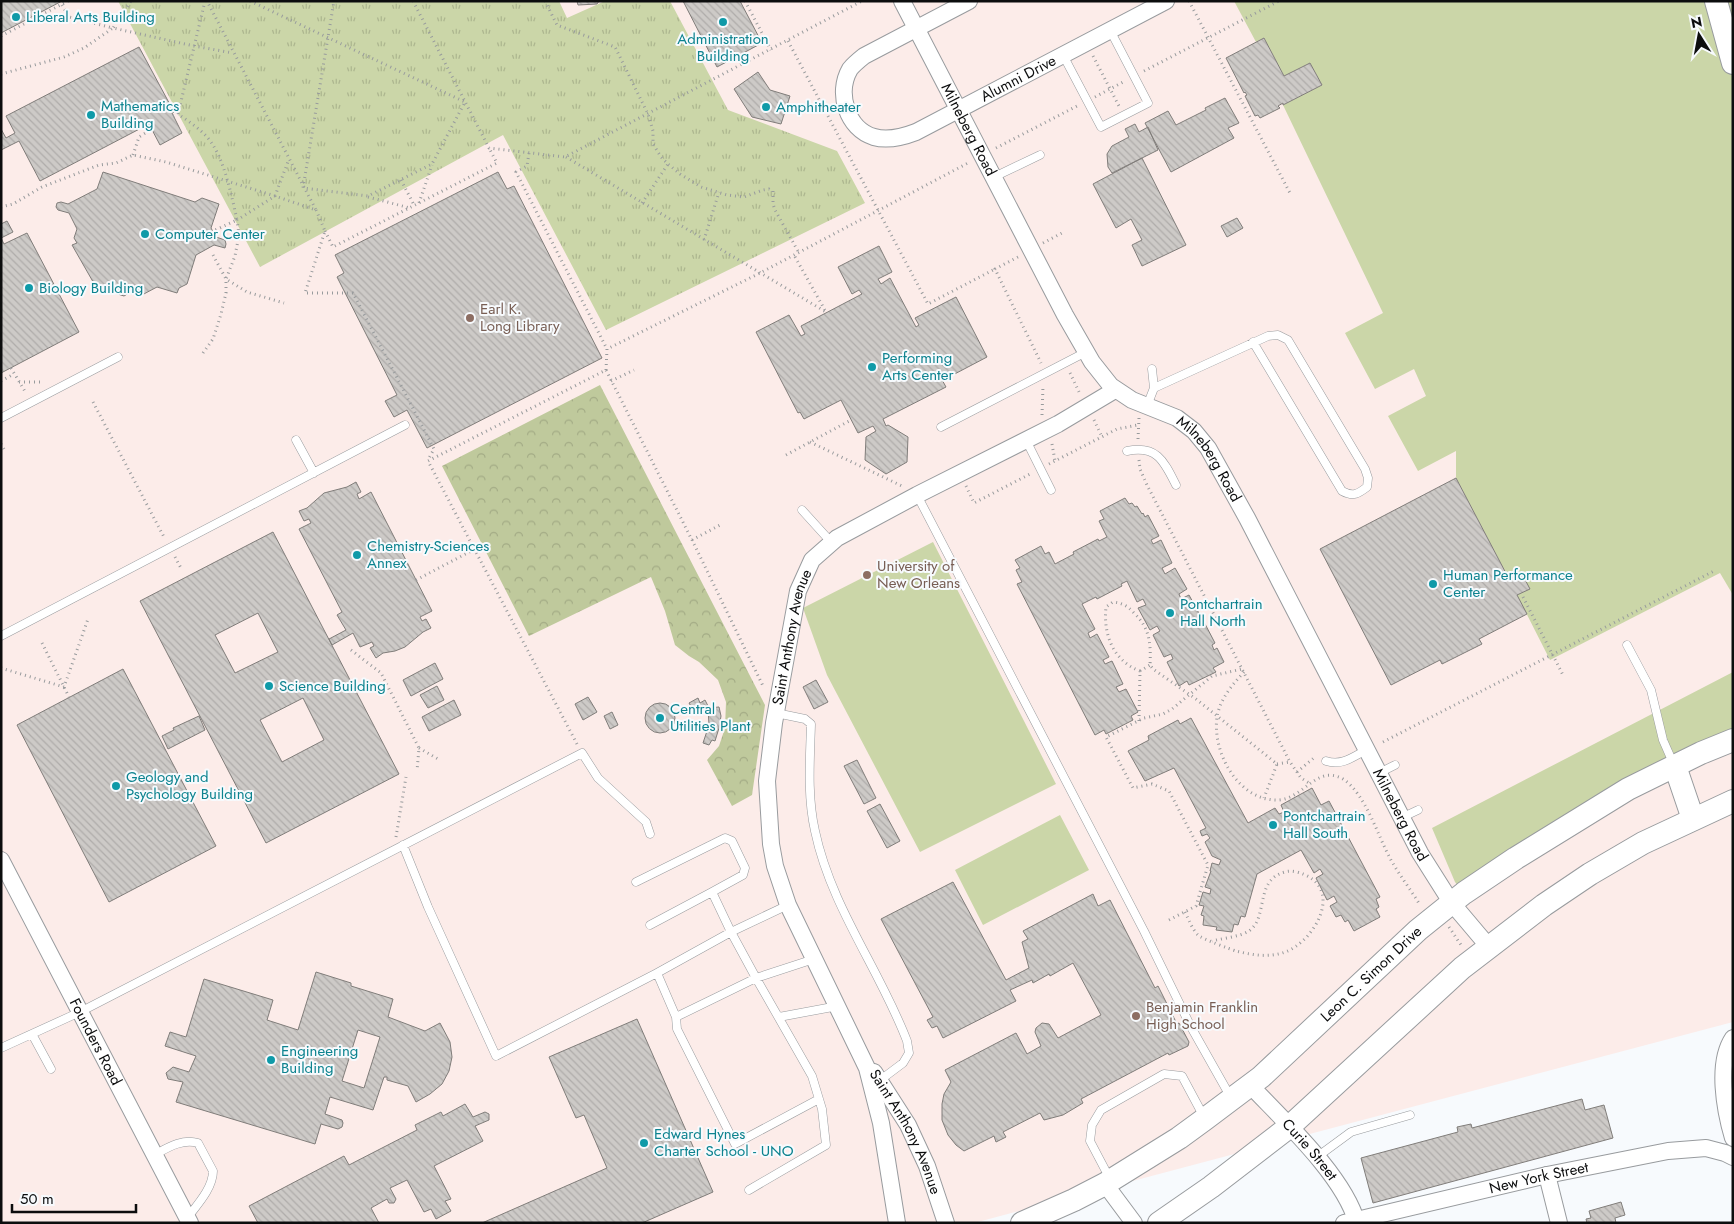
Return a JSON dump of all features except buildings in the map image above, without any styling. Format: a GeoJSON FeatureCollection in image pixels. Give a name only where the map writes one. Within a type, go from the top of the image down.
{"type":"FeatureCollection","features":[{"type":"Feature","properties":{"kind":"main road"},"geometry":{"type":"LineString","coordinates":[[1716,1],[1733,63]]}},
{"type":"Feature","properties":{"kind":"main road","name":"Leon C. Simon Drive"},"geometry":{"type":"LineString","coordinates":[[1022,1223],[1108,1183],[1179,1138],[1205,1119],[1250,1085],[1418,930],[1451,902],[1516,858],[1628,789],[1733,740]]}},
{"type":"Feature","properties":{"kind":"main road"},"geometry":{"type":"LineString","coordinates":[[1675,766],[1693,819]]}},
{"type":"Feature","properties":{"kind":"main road"},"geometry":{"type":"LineString","coordinates":[[1159,1223],[1211,1187],[1289,1127],[1462,968],[1544,905],[1590,874],[1643,843],[1733,801]]}},
{"type":"Feature","properties":{"kind":"street","name":"Milneberg Road"},"geometry":{"type":"LineString","coordinates":[[902,1],[1086,352],[1097,369],[1115,390],[1144,405],[1177,418],[1202,439],[1252,527],[1420,853],[1451,902],[1489,947]]}},
{"type":"Feature","properties":{"kind":"street","name":"Alumni Drive"},"geometry":{"type":"LineString","coordinates":[[969,1],[856,62],[846,78],[844,87],[844,96],[854,126],[872,136],[892,138],[903,137],[916,132],[1166,1]]}},
{"type":"Feature","properties":{"kind":"street","name":"Saint Anthony Avenue"},"geometry":{"type":"LineString","coordinates":[[897,1223],[881,1122],[867,1068],[788,905],[775,866],[769,822],[767,781],[776,713],[798,590],[812,560],[837,538],[917,495],[944,487],[1115,390]]}},
{"type":"Feature","properties":{"kind":"street","name":"Founders Road"},"geometry":{"type":"LineString","coordinates":[[1,860],[189,1220]]}},
{"type":"Feature","properties":{"kind":"street"},"geometry":{"type":"LineString","coordinates":[[1733,1038],[1725,1056],[1724,1097],[1733,1138]]}},
{"type":"Feature","properties":{"kind":"street","name":"Saint Anthony Avenue"},"geometry":{"type":"LineString","coordinates":[[857,1045],[908,1125],[927,1166],[946,1223]]}},
{"type":"Feature","properties":{"kind":"street","name":"Curie Street"},"geometry":{"type":"LineString","coordinates":[[1250,1085],[1317,1157],[1343,1192],[1352,1222]]}},
{"type":"Feature","properties":{"kind":"street","name":"New York Street"},"geometry":{"type":"LineString","coordinates":[[1352,1222],[1625,1158],[1706,1148],[1733,1157]]}},
{"type":"Feature","properties":{"kind":"street"},"geometry":{"type":"LineString","coordinates":[[1547,1175],[1559,1223]]}},
{"type":"Feature","properties":{"kind":"street"},"geometry":{"type":"LineString","coordinates":[[1108,1183],[1134,1223]]}},
{"type":"Feature","properties":{"kind":"lane"},"geometry":{"type":"LineString","coordinates":[[1063,55],[1101,127],[1124,116],[1148,103],[1110,30]]}},
{"type":"Feature","properties":{"kind":"lane"},"geometry":{"type":"LineString","coordinates":[[994,177],[1040,155]]}},
{"type":"Feature","properties":{"kind":"lane"},"geometry":{"type":"LineString","coordinates":[[1144,405],[1154,388],[1253,342],[1278,335],[1288,340],[1365,469],[1368,478],[1367,487],[1360,493],[1349,495],[1342,491],[1253,342]]}},
{"type":"Feature","properties":{"kind":"lane"},"geometry":{"type":"LineString","coordinates":[[941,428],[1086,352]]}},
{"type":"Feature","properties":{"kind":"lane"},"geometry":{"type":"LineString","coordinates":[[1,418],[118,357]]}},
{"type":"Feature","properties":{"kind":"lane"},"geometry":{"type":"LineString","coordinates":[[1152,368],[1154,388]]}},
{"type":"Feature","properties":{"kind":"lane"},"geometry":{"type":"LineString","coordinates":[[1,636],[405,425]]}},
{"type":"Feature","properties":{"kind":"lane"},"geometry":{"type":"LineString","coordinates":[[296,440],[314,473]]}},
{"type":"Feature","properties":{"kind":"lane"},"geometry":{"type":"LineString","coordinates":[[1026,440],[1051,490]]}},
{"type":"Feature","properties":{"kind":"lane"},"geometry":{"type":"LineString","coordinates":[[1127,451],[1146,449],[1158,454],[1166,464],[1176,485]]}},
{"type":"Feature","properties":{"kind":"lane"},"geometry":{"type":"LineString","coordinates":[[917,495],[1144,931],[1191,1027],[1231,1099]]}},
{"type":"Feature","properties":{"kind":"lane"},"geometry":{"type":"LineString","coordinates":[[802,510],[831,542]]}},
{"type":"Feature","properties":{"kind":"lane"},"geometry":{"type":"LineString","coordinates":[[1627,645],[1651,690],[1663,740],[1675,766]]}},
{"type":"Feature","properties":{"kind":"lane"},"geometry":{"type":"LineString","coordinates":[[776,713],[805,719],[811,724],[811,808],[820,851],[828,876],[854,934],[907,1041],[909,1053],[903,1063],[879,1081]]}},
{"type":"Feature","properties":{"kind":"lane"},"geometry":{"type":"LineString","coordinates":[[1326,761],[1334,764],[1348,760],[1366,750]]}},
{"type":"Feature","properties":{"kind":"lane"},"geometry":{"type":"LineString","coordinates":[[1,1048],[80,1012],[582,753],[598,778],[646,822],[650,834]]}},
{"type":"Feature","properties":{"kind":"lane"},"geometry":{"type":"LineString","coordinates":[[1378,773],[1395,764]]}},
{"type":"Feature","properties":{"kind":"lane"},"geometry":{"type":"LineString","coordinates":[[1401,818],[1418,810]]}},
{"type":"Feature","properties":{"kind":"lane"},"geometry":{"type":"LineString","coordinates":[[636,882],[725,838],[732,841],[745,868],[743,875],[650,925]]}},
{"type":"Feature","properties":{"kind":"lane"},"geometry":{"type":"LineString","coordinates":[[403,845],[428,907],[496,1056],[657,974],[731,932],[788,905]]}},
{"type":"Feature","properties":{"kind":"lane"},"geometry":{"type":"LineString","coordinates":[[712,892],[731,932],[812,1076],[822,1109],[826,1145],[748,1190]]}},
{"type":"Feature","properties":{"kind":"lane"},"geometry":{"type":"LineString","coordinates":[[676,1017],[756,978],[814,960]]}},
{"type":"Feature","properties":{"kind":"lane"},"geometry":{"type":"LineString","coordinates":[[657,974],[676,1017],[676,1029],[735,1144],[819,1099]]}},
{"type":"Feature","properties":{"kind":"lane"},"geometry":{"type":"LineString","coordinates":[[779,1018],[838,1006]]}},
{"type":"Feature","properties":{"kind":"lane"},"geometry":{"type":"LineString","coordinates":[[32,1034],[51,1069]]}},
{"type":"Feature","properties":{"kind":"lane"},"geometry":{"type":"LineString","coordinates":[[1108,1183],[1090,1140],[1092,1125],[1100,1110],[1164,1074],[1182,1076],[1205,1119]]}},
{"type":"Feature","properties":{"kind":"lane"},"geometry":{"type":"LineString","coordinates":[[1317,1157],[1351,1132],[1410,1115]]}},
{"type":"Feature","properties":{"kind":"lane"},"geometry":{"type":"LineString","coordinates":[[154,1155],[172,1146],[191,1141],[198,1143],[213,1171],[213,1176],[189,1220]]}},
{"type":"Feature","properties":{"kind":"path"},"geometry":{"type":"LineString","coordinates":[[1,36],[68,1]]}},
{"type":"Feature","properties":{"kind":"path"},"geometry":{"type":"LineString","coordinates":[[1,74],[64,57],[84,48],[113,28],[131,1]]}},
{"type":"Feature","properties":{"kind":"path"},"geometry":{"type":"LineString","coordinates":[[178,114],[206,1]]}},
{"type":"Feature","properties":{"kind":"path"},"geometry":{"type":"LineString","coordinates":[[206,1],[316,210],[333,247],[497,163],[413,1]]}},
{"type":"Feature","properties":{"kind":"path"},"geometry":{"type":"LineString","coordinates":[[250,1],[465,102]]}},
{"type":"Feature","properties":{"kind":"path"},"geometry":{"type":"LineString","coordinates":[[303,188],[334,1]]}},
{"type":"Feature","properties":{"kind":"path"},"geometry":{"type":"LineString","coordinates":[[545,1],[557,25],[615,47],[648,114],[653,131],[652,144],[668,164],[701,187],[719,192],[744,197],[763,190],[769,189],[773,191],[775,210],[799,253]]}},
{"type":"Feature","properties":{"kind":"path"},"geometry":{"type":"LineString","coordinates":[[745,1],[771,50]]}},
{"type":"Feature","properties":{"kind":"path"},"geometry":{"type":"LineString","coordinates":[[566,156],[862,1]]}},
{"type":"Feature","properties":{"kind":"path"},"geometry":{"type":"LineString","coordinates":[[1189,1],[1291,196]]}},
{"type":"Feature","properties":{"kind":"path"},"geometry":{"type":"LineString","coordinates":[[607,349],[799,253],[1279,1]]}},
{"type":"Feature","properties":{"kind":"path"},"geometry":{"type":"LineString","coordinates":[[62,5],[69,16],[113,28],[233,53]]}},
{"type":"Feature","properties":{"kind":"path"},"geometry":{"type":"LineString","coordinates":[[788,41],[928,304],[1062,233]]}},
{"type":"Feature","properties":{"kind":"path"},"geometry":{"type":"LineString","coordinates":[[1086,42],[1124,116]]}},
{"type":"Feature","properties":{"kind":"path"},"geometry":{"type":"LineString","coordinates":[[419,203],[432,164],[465,102]]}},
{"type":"Feature","properties":{"kind":"path"},"geometry":{"type":"LineString","coordinates":[[174,116],[178,114]]}},
{"type":"Feature","properties":{"kind":"path"},"geometry":{"type":"LineString","coordinates":[[178,114],[197,128],[213,145],[228,181],[239,235],[235,256],[226,279],[226,293],[221,314],[213,340],[203,353]]}},
{"type":"Feature","properties":{"kind":"path"},"geometry":{"type":"LineString","coordinates":[[133,154],[139,137],[152,128]]}},
{"type":"Feature","properties":{"kind":"path"},"geometry":{"type":"LineString","coordinates":[[489,148],[566,156],[826,312],[794,255]]}},
{"type":"Feature","properties":{"kind":"path"},"geometry":{"type":"LineString","coordinates":[[529,153],[527,166],[516,172],[607,349],[606,370],[611,381],[692,540],[776,713]]}},
{"type":"Feature","properties":{"kind":"path"},"geometry":{"type":"LineString","coordinates":[[1,207],[13,204],[42,187],[99,166],[116,163],[133,154],[166,162],[316,210]]}},
{"type":"Feature","properties":{"kind":"path"},"geometry":{"type":"LineString","coordinates":[[213,231],[237,220],[274,196],[289,159]]}},
{"type":"Feature","properties":{"kind":"path"},"geometry":{"type":"LineString","coordinates":[[368,196],[432,164]]}},
{"type":"Feature","properties":{"kind":"path"},"geometry":{"type":"LineString","coordinates":[[642,203],[668,164]]}},
{"type":"Feature","properties":{"kind":"path"},"geometry":{"type":"LineString","coordinates":[[401,180],[412,207]]}},
{"type":"Feature","properties":{"kind":"path"},"geometry":{"type":"LineString","coordinates":[[303,188],[368,196],[412,207]]}},
{"type":"Feature","properties":{"kind":"path"},"geometry":{"type":"LineString","coordinates":[[704,240],[719,192]]}},
{"type":"Feature","properties":{"kind":"path"},"geometry":{"type":"LineString","coordinates":[[325,231],[305,292],[353,293],[434,449],[428,461]]}},
{"type":"Feature","properties":{"kind":"path"},"geometry":{"type":"LineString","coordinates":[[212,255],[226,279],[246,292],[284,303]]}},
{"type":"Feature","properties":{"kind":"path"},"geometry":{"type":"LineString","coordinates":[[995,269],[1044,369]]}},
{"type":"Feature","properties":{"kind":"path"},"geometry":{"type":"LineString","coordinates":[[11,368],[31,403]]}},
{"type":"Feature","properties":{"kind":"path"},"geometry":{"type":"LineString","coordinates":[[428,461],[606,370]]}},
{"type":"Feature","properties":{"kind":"path"},"geometry":{"type":"LineString","coordinates":[[611,381],[634,370]]}},
{"type":"Feature","properties":{"kind":"path"},"geometry":{"type":"LineString","coordinates":[[1,381],[14,374]]}},
{"type":"Feature","properties":{"kind":"path"},"geometry":{"type":"LineString","coordinates":[[93,402],[182,570]]}},
{"type":"Feature","properties":{"kind":"path"},"geometry":{"type":"LineString","coordinates":[[1144,405],[1138,426],[1140,469],[1290,762],[1308,783]]}},
{"type":"Feature","properties":{"kind":"path"},"geometry":{"type":"LineString","coordinates":[[786,455],[851,420]]}},
{"type":"Feature","properties":{"kind":"path"},"geometry":{"type":"LineString","coordinates":[[1,444],[4,449]]}},
{"type":"Feature","properties":{"kind":"path"},"geometry":{"type":"LineString","coordinates":[[428,461],[582,753]]}},
{"type":"Feature","properties":{"kind":"path"},"geometry":{"type":"LineString","coordinates":[[692,540],[720,525]]}},
{"type":"Feature","properties":{"kind":"path"},"geometry":{"type":"LineString","coordinates":[[416,580],[475,549]]}},
{"type":"Feature","properties":{"kind":"path"},"geometry":{"type":"LineString","coordinates":[[1383,742],[1716,570]]}},
{"type":"Feature","properties":{"kind":"path"},"geometry":{"type":"LineString","coordinates":[[1523,597],[1564,677]]}},
{"type":"Feature","properties":{"kind":"path"},"geometry":{"type":"LineString","coordinates":[[1140,671],[1120,658],[1109,640],[1106,626],[1106,608],[1110,604],[1119,602],[1126,605],[1146,626],[1151,644],[1150,665],[1153,669],[1190,695],[1277,764],[1290,762]]}},
{"type":"Feature","properties":{"kind":"path"},"geometry":{"type":"LineString","coordinates":[[64,687],[88,619]]}},
{"type":"Feature","properties":{"kind":"path"},"geometry":{"type":"LineString","coordinates":[[42,643],[69,697]]}},
{"type":"Feature","properties":{"kind":"path"},"geometry":{"type":"LineString","coordinates":[[351,650],[381,673],[420,748],[438,759]]}},
{"type":"Feature","properties":{"kind":"path"},"geometry":{"type":"LineString","coordinates":[[1140,671],[1150,665]]}},
{"type":"Feature","properties":{"kind":"path"},"geometry":{"type":"LineString","coordinates":[[1,668],[64,687]]}},
{"type":"Feature","properties":{"kind":"path"},"geometry":{"type":"LineString","coordinates":[[1139,720],[1140,671]]}},
{"type":"Feature","properties":{"kind":"path"},"geometry":{"type":"LineString","coordinates":[[1169,920],[1196,906],[1208,865],[1169,791],[1152,784],[1133,788],[1106,737],[1139,720],[1163,714],[1180,704],[1212,676],[1243,671]]}},
{"type":"Feature","properties":{"kind":"path"},"geometry":{"type":"LineString","coordinates":[[1243,671],[1224,698],[1217,716],[1216,727],[1219,743],[1232,775],[1243,786],[1264,798],[1271,799],[1286,799],[1301,792],[1308,783],[1317,778],[1332,776],[1342,779],[1361,800],[1391,861],[1421,906]]}},
{"type":"Feature","properties":{"kind":"path"},"geometry":{"type":"LineString","coordinates":[[417,771],[420,748]]}},
{"type":"Feature","properties":{"kind":"path"},"geometry":{"type":"LineString","coordinates":[[1297,772],[1316,756]]}},
{"type":"Feature","properties":{"kind":"path"},"geometry":{"type":"LineString","coordinates":[[1264,798],[1277,764]]}},
{"type":"Feature","properties":{"kind":"path"},"geometry":{"type":"LineString","coordinates":[[394,850],[406,777]]}},
{"type":"Feature","properties":{"kind":"path"},"geometry":{"type":"LineString","coordinates":[[1185,912],[1199,936],[1230,949],[1259,956],[1285,952],[1292,949],[1312,932],[1320,918],[1324,905],[1318,886],[1312,879],[1301,873],[1290,872],[1278,875],[1268,884],[1263,894],[1260,911],[1254,926],[1249,931],[1236,936],[1212,941]]}},
{"type":"Feature","properties":{"kind":"shaded area","name":"University of New Orleans"},"geometry":{"type":"Polygon","coordinates":[[[1,1],[1701,1],[1733,129],[1733,1022],[974,1223],[1,1223],[1,1]]]}},
{"type":"Feature","properties":{"kind":"green space"},"geometry":{"type":"Polygon","coordinates":[[[118,1],[559,1],[567,18],[605,1],[670,1],[728,110],[837,151],[865,203],[606,330],[503,135],[260,267],[118,1]]]}},
{"type":"Feature","properties":{"kind":"green space"},"geometry":{"type":"Polygon","coordinates":[[[1234,1],[1733,1],[1733,595],[1720,573],[1550,660],[1517,595],[1521,573],[1509,579],[1456,478],[1456,451],[1418,471],[1388,416],[1426,396],[1414,369],[1375,389],[1345,333],[1383,313],[1283,105],[1322,85],[1310,63],[1284,76],[1264,38],[1256,42],[1234,1]]]}},
{"type":"Feature","properties":{"kind":"green space"},"geometry":{"type":"Polygon","coordinates":[[[600,385],[765,705],[752,795],[732,806],[707,760],[719,746],[725,728],[726,702],[718,680],[699,662],[675,645],[665,611],[651,577],[529,636],[442,466],[600,385]]]}},
{"type":"Feature","properties":{"kind":"green space"},"geometry":{"type":"Polygon","coordinates":[[[933,542],[1056,784],[920,852],[827,675],[803,608],[933,542]]]}},
{"type":"Feature","properties":{"kind":"green space"},"geometry":{"type":"Polygon","coordinates":[[[1733,672],[1733,740],[1464,893],[1455,882],[1432,828],[1733,672]]]}},
{"type":"Feature","properties":{"kind":"green space"},"geometry":{"type":"Polygon","coordinates":[[[1060,815],[1089,870],[983,925],[955,870],[1060,815]]]}},
{"type":"Feature","properties":{"kind":"place","name":"Liberal Arts Building"},"geometry":{"type":"Point","coordinates":[16,17]}},
{"type":"Feature","properties":{"kind":"place","name":"Administration Building"},"geometry":{"type":"Point","coordinates":[723,22]}},
{"type":"Feature","properties":{"kind":"place","name":"Amphitheater"},"geometry":{"type":"Point","coordinates":[766,107]}},
{"type":"Feature","properties":{"kind":"place","name":"Mathematics Building"},"geometry":{"type":"Point","coordinates":[91,115]}},
{"type":"Feature","properties":{"kind":"place","name":"Computer Center"},"geometry":{"type":"Point","coordinates":[145,234]}},
{"type":"Feature","properties":{"kind":"place","name":"Biology Building"},"geometry":{"type":"Point","coordinates":[29,288]}},
{"type":"Feature","properties":{"kind":"place","name":"Earl K. Long Library"},"geometry":{"type":"Point","coordinates":[470,318]}},
{"type":"Feature","properties":{"kind":"place","name":"Performing Arts Center"},"geometry":{"type":"Point","coordinates":[872,367]}},
{"type":"Feature","properties":{"kind":"place","name":"Chemistry-Sciences Annex"},"geometry":{"type":"Point","coordinates":[357,555]}},
{"type":"Feature","properties":{"kind":"place","name":"University of New Orleans"},"geometry":{"type":"Point","coordinates":[867,575]}},
{"type":"Feature","properties":{"kind":"place","name":"Human Performance Center"},"geometry":{"type":"Point","coordinates":[1433,584]}},
{"type":"Feature","properties":{"kind":"place","name":"Pontchartrain Hall North"},"geometry":{"type":"Point","coordinates":[1170,613]}},
{"type":"Feature","properties":{"kind":"place","name":"Science Building"},"geometry":{"type":"Point","coordinates":[269,686]}},
{"type":"Feature","properties":{"kind":"place","name":"Central Utilities Plant"},"geometry":{"type":"Point","coordinates":[660,718]}},
{"type":"Feature","properties":{"kind":"place","name":"Geology and Psychology Building"},"geometry":{"type":"Point","coordinates":[116,786]}},
{"type":"Feature","properties":{"kind":"place","name":"Pontchartrain Hall South"},"geometry":{"type":"Point","coordinates":[1273,825]}},
{"type":"Feature","properties":{"kind":"place","name":"Benjamin Franklin High School"},"geometry":{"type":"Point","coordinates":[1136,1016]}},
{"type":"Feature","properties":{"kind":"place","name":"Engineering Building"},"geometry":{"type":"Point","coordinates":[271,1060]}},
{"type":"Feature","properties":{"kind":"place","name":"Edward Hynes Charter School - UNO"},"geometry":{"type":"Point","coordinates":[644,1143]}}]}
